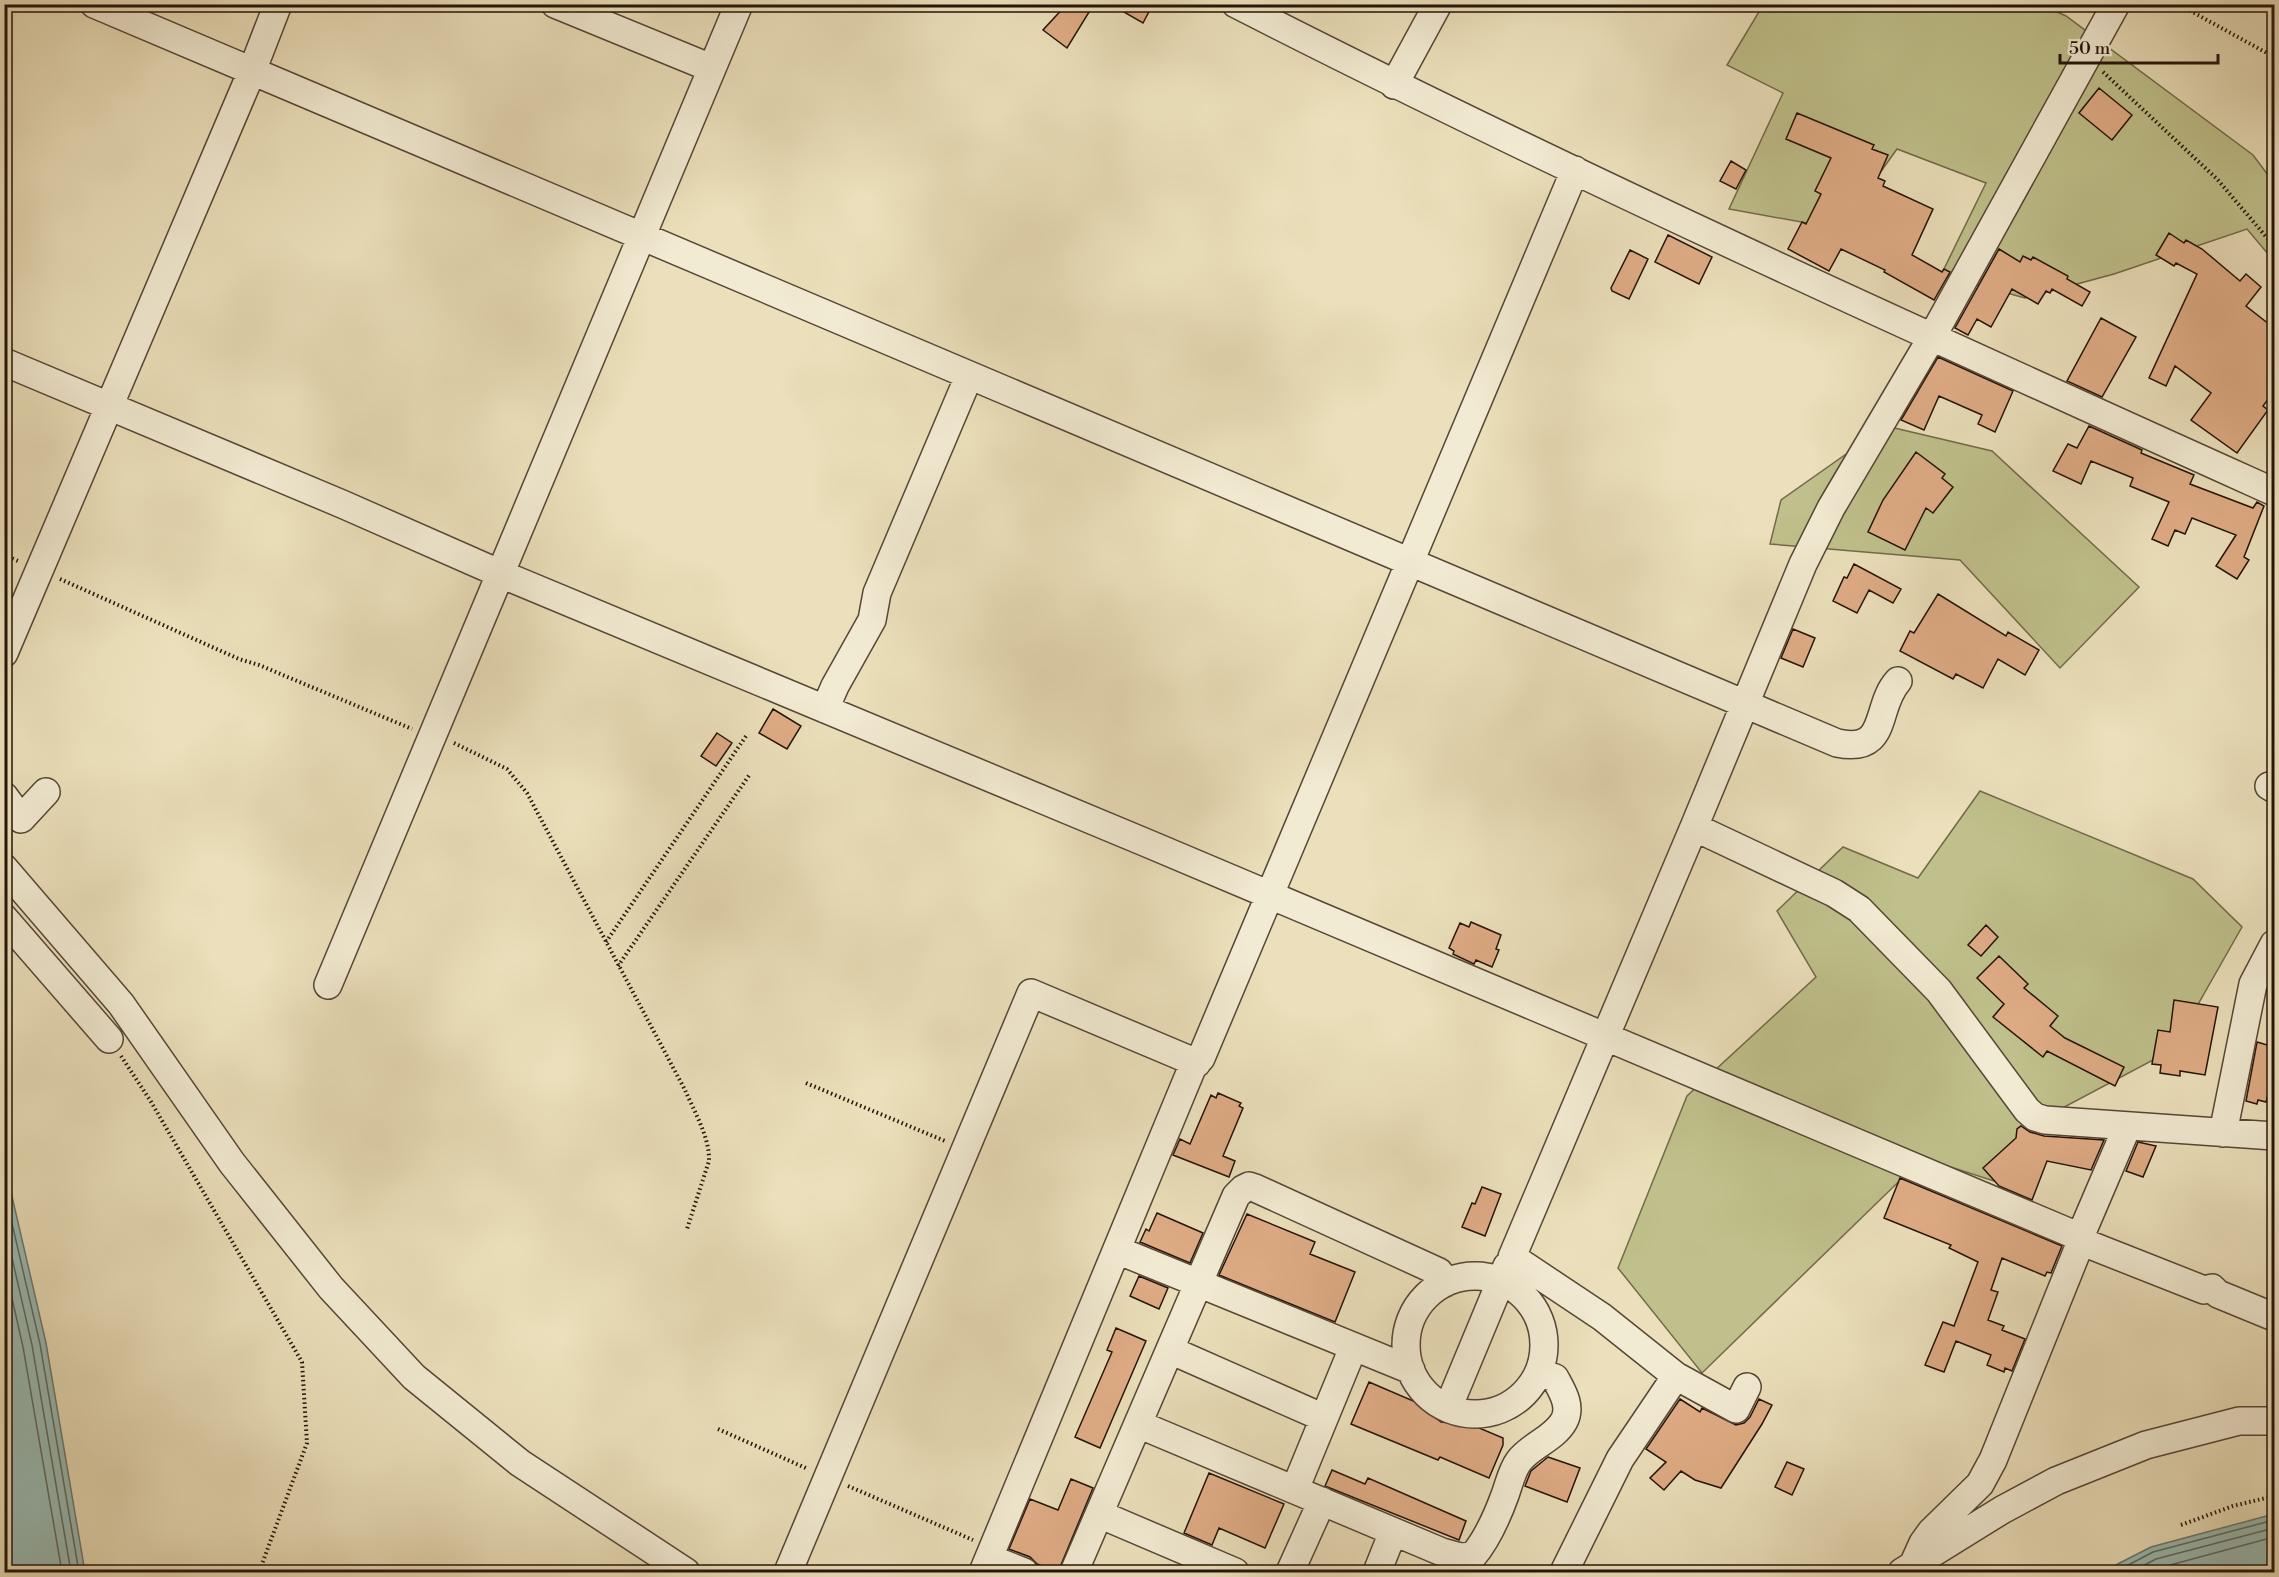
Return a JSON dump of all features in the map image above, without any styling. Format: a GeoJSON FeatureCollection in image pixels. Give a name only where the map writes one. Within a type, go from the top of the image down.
{"type":"FeatureCollection","features":[{"type":"Feature","properties":{"kind":"street"},"geometry":{"type":"LineString","coordinates":[[94,4],[1837,744],[1853,747],[1864,743],[1877,732],[1892,688],[1898,681]]}},
{"type":"Feature","properties":{"kind":"street"},"geometry":{"type":"LineString","coordinates":[[4,653],[252,71],[278,4]]}},
{"type":"Feature","properties":{"kind":"street"},"geometry":{"type":"LineString","coordinates":[[555,4],[711,68]]}},
{"type":"Feature","properties":{"kind":"street"},"geometry":{"type":"LineString","coordinates":[[328,985],[739,4]]}},
{"type":"Feature","properties":{"kind":"street"},"geometry":{"type":"LineString","coordinates":[[1236,4],[1394,85],[1932,337],[2274,492]]}},
{"type":"Feature","properties":{"kind":"street"},"geometry":{"type":"LineString","coordinates":[[1394,85],[1438,4]]}},
{"type":"Feature","properties":{"kind":"street"},"geometry":{"type":"LineString","coordinates":[[1448,1408],[1803,564],[1831,508],[1932,337],[2116,4]]}},
{"type":"Feature","properties":{"kind":"street"},"geometry":{"type":"LineString","coordinates":[[1024,1572],[988,1560],[1192,1068],[1201,1058],[1575,170]]}},
{"type":"Feature","properties":{"kind":"street"},"geometry":{"type":"LineString","coordinates":[[4,362],[342,504],[501,574],[2081,1238],[2085,1243],[2204,1290],[2212,1288],[2218,1294],[2274,1317]]}},
{"type":"Feature","properties":{"kind":"street"},"geometry":{"type":"LineString","coordinates":[[825,709],[835,686],[872,620],[878,593],[969,376]]}},
{"type":"Feature","properties":{"kind":"street"},"geometry":{"type":"LineString","coordinates":[[4,796],[21,819],[46,792]]}},
{"type":"Feature","properties":{"kind":"street"},"geometry":{"type":"LineString","coordinates":[[1694,827],[1834,893],[1859,909],[1939,991],[2034,1117],[2045,1120],[2127,1127],[2274,1136]]}},
{"type":"Feature","properties":{"kind":"street"},"geometry":{"type":"LineString","coordinates":[[4,868],[120,1004],[232,1163],[331,1288],[414,1377],[520,1463],[686,1572]]}},
{"type":"Feature","properties":{"kind":"street"},"geometry":{"type":"LineString","coordinates":[[4,918],[109,1039]]}},
{"type":"Feature","properties":{"kind":"street"},"geometry":{"type":"LineString","coordinates":[[2223,1133],[2253,984],[2274,944]]}},
{"type":"Feature","properties":{"kind":"street"},"geometry":{"type":"LineString","coordinates":[[788,1572],[1031,993],[1197,1062]]}},
{"type":"Feature","properties":{"kind":"street"},"geometry":{"type":"LineString","coordinates":[[1908,1569],[1927,1537],[1980,1484],[1993,1460],[2127,1127]]}},
{"type":"Feature","properties":{"kind":"street"},"geometry":{"type":"LineString","coordinates":[[1074,1572],[1236,1196],[1243,1189],[1249,1186],[1439,1272],[1445,1283]]}},
{"type":"Feature","properties":{"kind":"street"},"geometry":{"type":"LineString","coordinates":[[1117,1250],[1411,1370]]}},
{"type":"Feature","properties":{"kind":"street"},"geometry":{"type":"LineString","coordinates":[[1506,1269],[1539,1318],[1545,1346],[1539,1372],[1528,1391],[1511,1405],[1491,1413],[1468,1414],[1448,1408],[1432,1399],[1419,1386],[1411,1370],[1406,1350],[1408,1329],[1416,1310],[1428,1294],[1445,1283],[1463,1277],[1482,1277],[1506,1269],[1602,1317],[1676,1376],[1737,1409],[1747,1387]]}},
{"type":"Feature","properties":{"kind":"street"},"geometry":{"type":"LineString","coordinates":[[1295,1489],[1353,1348]]}},
{"type":"Feature","properties":{"kind":"street"},"geometry":{"type":"LineString","coordinates":[[1170,1350],[1324,1418]]}},
{"type":"Feature","properties":{"kind":"street"},"geometry":{"type":"LineString","coordinates":[[1138,1424],[1443,1552],[1460,1557],[1473,1557],[1497,1519],[1517,1463],[1526,1452],[1554,1433],[1564,1420],[1567,1404],[1555,1378],[1539,1372]]}},
{"type":"Feature","properties":{"kind":"street"},"geometry":{"type":"LineString","coordinates":[[1564,1572],[1620,1459],[1676,1376]]}},
{"type":"Feature","properties":{"kind":"street"},"geometry":{"type":"LineString","coordinates":[[1908,1569],[2002,1510],[2066,1477],[2146,1445],[2239,1421],[2274,1420]]}},
{"type":"Feature","properties":{"kind":"street"},"geometry":{"type":"LineString","coordinates":[[1290,1572],[1322,1501]]}},
{"type":"Feature","properties":{"kind":"street"},"geometry":{"type":"LineString","coordinates":[[1099,1514],[1235,1572]]}},
{"type":"Feature","properties":{"kind":"street"},"geometry":{"type":"LineString","coordinates":[[1377,1572],[1393,1532]]}},
{"type":"Feature","properties":{"kind":"path"},"geometry":{"type":"LineString","coordinates":[[2178,4],[2274,57]]}},
{"type":"Feature","properties":{"kind":"path"},"geometry":{"type":"LineString","coordinates":[[2087,57],[2217,179],[2274,246]]}},
{"type":"Feature","properties":{"kind":"path"},"geometry":{"type":"LineString","coordinates":[[4,555],[239,659],[259,665],[500,764],[516,778],[527,793],[685,1090],[701,1127],[709,1161],[687,1228]]}},
{"type":"Feature","properties":{"kind":"path"},"geometry":{"type":"LineString","coordinates":[[606,942],[746,736]]}},
{"type":"Feature","properties":{"kind":"path"},"geometry":{"type":"LineString","coordinates":[[618,966],[750,774]]}},
{"type":"Feature","properties":{"kind":"path"},"geometry":{"type":"LineString","coordinates":[[109,1039],[150,1100],[302,1362],[307,1443],[258,1572]]}},
{"type":"Feature","properties":{"kind":"path"},"geometry":{"type":"LineString","coordinates":[[806,1083],[965,1149]]}},
{"type":"Feature","properties":{"kind":"path"},"geometry":{"type":"LineString","coordinates":[[718,1429],[828,1478],[988,1560]]}},
{"type":"Feature","properties":{"kind":"path"},"geometry":{"type":"LineString","coordinates":[[2181,1525],[2233,1506],[2274,1496]]}},
{"type":"Feature","properties":{"kind":"green space"},"geometry":{"type":"Polygon","coordinates":[[[1763,5],[2042,5],[2066,16],[2253,155],[2274,183],[2274,261],[2247,229],[2114,274],[2025,298],[1941,275],[1986,183],[1897,149],[1840,229],[1729,209],[1783,93],[1727,65],[1763,5]]]}},
{"type":"Feature","properties":{"kind":"green space"},"geometry":{"type":"Polygon","coordinates":[[[1886,426],[1992,451],[2139,587],[2060,668],[1960,560],[1770,544],[1781,500],[1886,426]]]}},
{"type":"Feature","properties":{"kind":"green space"},"geometry":{"type":"Polygon","coordinates":[[[1980,791],[2193,879],[2242,927],[2172,1050],[2036,1122],[2028,1192],[1923,1158],[1702,1373],[1618,1268],[1687,1096],[1816,977],[1777,911],[1843,847],[1918,878],[1980,791]]]}},
{"type":"Feature","properties":{"kind":"water"},"geometry":{"type":"Polygon","coordinates":[[[4,1162],[46,1343],[85,1572],[5,1572],[4,1162]]]}},
{"type":"Feature","properties":{"kind":"water"},"geometry":{"type":"Polygon","coordinates":[[[2274,1514],[2274,1572],[2102,1572],[2151,1547],[2274,1514]]]}},
{"type":"Feature","properties":{"kind":"building"},"geometry":{"type":"Polygon","coordinates":[[[1067,4],[1094,4],[1067,48],[1043,30],[1067,4]]]}},
{"type":"Feature","properties":{"kind":"building"},"geometry":{"type":"Polygon","coordinates":[[[1110,4],[1153,4],[1143,23],[1110,4]]]}},
{"type":"Feature","properties":{"kind":"building"},"geometry":{"type":"Polygon","coordinates":[[[2099,88],[2132,115],[2112,140],[2079,113],[2099,88]]]}},
{"type":"Feature","properties":{"kind":"building"},"geometry":{"type":"Polygon","coordinates":[[[1797,113],[1874,145],[1872,149],[1888,155],[1878,178],[1885,181],[1883,186],[1933,209],[1912,255],[1942,272],[1944,269],[1950,272],[1934,300],[1884,272],[1885,270],[1841,249],[1829,271],[1788,249],[1802,222],[1806,224],[1821,194],[1815,191],[1831,158],[1786,139],[1797,113]]]}},
{"type":"Feature","properties":{"kind":"building"},"geometry":{"type":"Polygon","coordinates":[[[1731,161],[1746,170],[1736,189],[1720,181],[1731,161]]]}},
{"type":"Feature","properties":{"kind":"building"},"geometry":{"type":"Polygon","coordinates":[[[2169,233],[2184,243],[2186,240],[2202,249],[2240,281],[2246,274],[2261,287],[2246,306],[2274,328],[2274,391],[2263,406],[2268,410],[2237,453],[2191,420],[2211,393],[2175,366],[2166,386],[2149,378],[2197,274],[2176,263],[2174,266],[2156,255],[2169,233]]]}},
{"type":"Feature","properties":{"kind":"building"},"geometry":{"type":"Polygon","coordinates":[[[1668,235],[1712,257],[1699,284],[1655,262],[1668,235]]]}},
{"type":"Feature","properties":{"kind":"building"},"geometry":{"type":"Polygon","coordinates":[[[1999,249],[2020,262],[2023,256],[2031,260],[2033,257],[2068,276],[2067,279],[2090,292],[2082,306],[2052,289],[2050,293],[2046,291],[2038,304],[2012,289],[1991,327],[1977,319],[1968,335],[1955,328],[1999,249]]]}},
{"type":"Feature","properties":{"kind":"building"},"geometry":{"type":"Polygon","coordinates":[[[1630,250],[1648,259],[1629,299],[1612,291],[1611,288],[1630,250]]]}},
{"type":"Feature","properties":{"kind":"building"},"geometry":{"type":"Polygon","coordinates":[[[2101,318],[2136,337],[2102,397],[2067,381],[2101,318]]]}},
{"type":"Feature","properties":{"kind":"building"},"geometry":{"type":"Polygon","coordinates":[[[1938,357],[2013,391],[1995,432],[1978,424],[1982,415],[1939,396],[1924,430],[1901,420],[1938,357]]]}},
{"type":"Feature","properties":{"kind":"building"},"geometry":{"type":"Polygon","coordinates":[[[2089,426],[2142,450],[2141,453],[2194,475],[2190,484],[2253,508],[2257,502],[2264,506],[2244,557],[2249,560],[2237,579],[2216,566],[2236,535],[2192,518],[2185,534],[2175,530],[2168,546],[2152,539],[2169,502],[2130,486],[2133,478],[2091,461],[2081,484],[2053,471],[2068,444],[2077,448],[2089,426]]]}},
{"type":"Feature","properties":{"kind":"building"},"geometry":{"type":"Polygon","coordinates":[[[1916,452],[1945,474],[1942,478],[1953,487],[1933,513],[1926,508],[1905,550],[1868,532],[1883,500],[1916,452]]]}},
{"type":"Feature","properties":{"kind":"building"},"geometry":{"type":"Polygon","coordinates":[[[1854,564],[1901,589],[1893,603],[1869,590],[1857,613],[1833,601],[1844,577],[1847,578],[1854,564]]]}},
{"type":"Feature","properties":{"kind":"building"},"geometry":{"type":"Polygon","coordinates":[[[1938,594],[2006,636],[2008,632],[2039,650],[2025,675],[1998,659],[1983,688],[1956,674],[1953,679],[1900,651],[1910,631],[1914,633],[1938,594]]]}},
{"type":"Feature","properties":{"kind":"building"},"geometry":{"type":"Polygon","coordinates":[[[1793,629],[1815,638],[1803,667],[1781,658],[1793,629]]]}},
{"type":"Feature","properties":{"kind":"building"},"geometry":{"type":"Polygon","coordinates":[[[773,709],[801,726],[787,749],[759,733],[773,709]]]}},
{"type":"Feature","properties":{"kind":"building"},"geometry":{"type":"Polygon","coordinates":[[[717,733],[732,743],[716,766],[701,756],[717,733]]]}},
{"type":"Feature","properties":{"kind":"building"},"geometry":{"type":"Polygon","coordinates":[[[1471,922],[1501,935],[1496,949],[1499,950],[1492,967],[1476,960],[1474,964],[1453,954],[1454,951],[1449,948],[1460,923],[1469,927],[1471,922]]]}},
{"type":"Feature","properties":{"kind":"building"},"geometry":{"type":"Polygon","coordinates":[[[1986,925],[1998,937],[1981,956],[1968,945],[1986,925]]]}},
{"type":"Feature","properties":{"kind":"building"},"geometry":{"type":"Polygon","coordinates":[[[1999,956],[2028,984],[2024,988],[2058,1016],[2050,1026],[2065,1038],[2124,1067],[2115,1086],[2047,1051],[2043,1057],[1993,1017],[2004,1004],[1977,978],[1999,956]]]}},
{"type":"Feature","properties":{"kind":"building"},"geometry":{"type":"Polygon","coordinates":[[[2174,1000],[2218,1007],[2205,1075],[2180,1071],[2180,1076],[2160,1073],[2161,1065],[2152,1064],[2158,1030],[2170,1032],[2174,1000]]]}},
{"type":"Feature","properties":{"kind":"building"},"geometry":{"type":"Polygon","coordinates":[[[2257,1042],[2274,1047],[2274,1092],[2269,1090],[2266,1102],[2258,1100],[2257,1104],[2246,1101],[2257,1042]]]}},
{"type":"Feature","properties":{"kind":"building"},"geometry":{"type":"Polygon","coordinates":[[[1218,1093],[1241,1103],[1239,1106],[1243,1108],[1223,1156],[1235,1161],[1229,1177],[1173,1155],[1180,1139],[1190,1144],[1211,1095],[1216,1098],[1218,1093]]]}},
{"type":"Feature","properties":{"kind":"building"},"geometry":{"type":"Polygon","coordinates":[[[2021,1126],[2030,1132],[2044,1136],[2104,1140],[2091,1170],[2047,1161],[2032,1200],[1999,1186],[1983,1168],[2016,1138],[2017,1129],[2021,1126]]]}},
{"type":"Feature","properties":{"kind":"building"},"geometry":{"type":"Polygon","coordinates":[[[2138,1142],[2156,1146],[2143,1177],[2126,1171],[2138,1142]]]}},
{"type":"Feature","properties":{"kind":"building"},"geometry":{"type":"Polygon","coordinates":[[[1900,1178],[2062,1246],[2051,1273],[2047,1272],[2045,1276],[2002,1258],[1991,1290],[1998,1292],[1988,1320],[2004,1326],[2002,1330],[2025,1339],[2012,1371],[2005,1368],[2004,1372],[1987,1365],[1991,1355],[1956,1341],[1944,1372],[1925,1365],[1943,1322],[1954,1326],[1978,1262],[1949,1248],[1951,1245],[1884,1218],[1900,1178]]]}},
{"type":"Feature","properties":{"kind":"building"},"geometry":{"type":"Polygon","coordinates":[[[1482,1187],[1501,1194],[1485,1236],[1462,1227],[1482,1187]]]}},
{"type":"Feature","properties":{"kind":"building"},"geometry":{"type":"Polygon","coordinates":[[[1157,1213],[1203,1233],[1190,1263],[1140,1242],[1146,1229],[1149,1231],[1157,1213]]]}},
{"type":"Feature","properties":{"kind":"building"},"geometry":{"type":"Polygon","coordinates":[[[1247,1214],[1315,1242],[1310,1254],[1355,1272],[1335,1322],[1219,1275],[1247,1214]]]}},
{"type":"Feature","properties":{"kind":"building"},"geometry":{"type":"Polygon","coordinates":[[[1139,1276],[1168,1288],[1159,1309],[1130,1296],[1139,1276]]]}},
{"type":"Feature","properties":{"kind":"building"},"geometry":{"type":"Polygon","coordinates":[[[1116,1328],[1146,1341],[1100,1448],[1075,1437],[1112,1352],[1107,1350],[1116,1328]]]}},
{"type":"Feature","properties":{"kind":"building"},"geometry":{"type":"Polygon","coordinates":[[[1369,1382],[1432,1409],[1435,1417],[1441,1422],[1451,1423],[1458,1419],[1503,1438],[1503,1445],[1489,1478],[1440,1457],[1438,1460],[1351,1424],[1369,1382]]]}},
{"type":"Feature","properties":{"kind":"building"},"geometry":{"type":"Polygon","coordinates":[[[1680,1399],[1700,1412],[1702,1408],[1736,1425],[1744,1423],[1750,1417],[1759,1399],[1772,1405],[1721,1488],[1695,1480],[1681,1471],[1664,1490],[1650,1478],[1666,1462],[1646,1449],[1680,1399]]]}},
{"type":"Feature","properties":{"kind":"building"},"geometry":{"type":"Polygon","coordinates":[[[1548,1457],[1580,1468],[1567,1502],[1525,1486],[1531,1471],[1548,1457]]]}},
{"type":"Feature","properties":{"kind":"building"},"geometry":{"type":"Polygon","coordinates":[[[1787,1462],[1804,1469],[1792,1495],[1775,1487],[1787,1462]]]}},
{"type":"Feature","properties":{"kind":"building"},"geometry":{"type":"Polygon","coordinates":[[[1332,1470],[1365,1484],[1368,1478],[1466,1521],[1459,1540],[1325,1486],[1332,1470]]]}},
{"type":"Feature","properties":{"kind":"building"},"geometry":{"type":"Polygon","coordinates":[[[1209,1473],[1284,1504],[1265,1548],[1219,1528],[1212,1545],[1184,1533],[1209,1473]]]}},
{"type":"Feature","properties":{"kind":"building"},"geometry":{"type":"Polygon","coordinates":[[[1071,1479],[1093,1488],[1057,1572],[1037,1564],[1030,1557],[1009,1549],[1030,1499],[1058,1510],[1071,1479]]]}}]}
